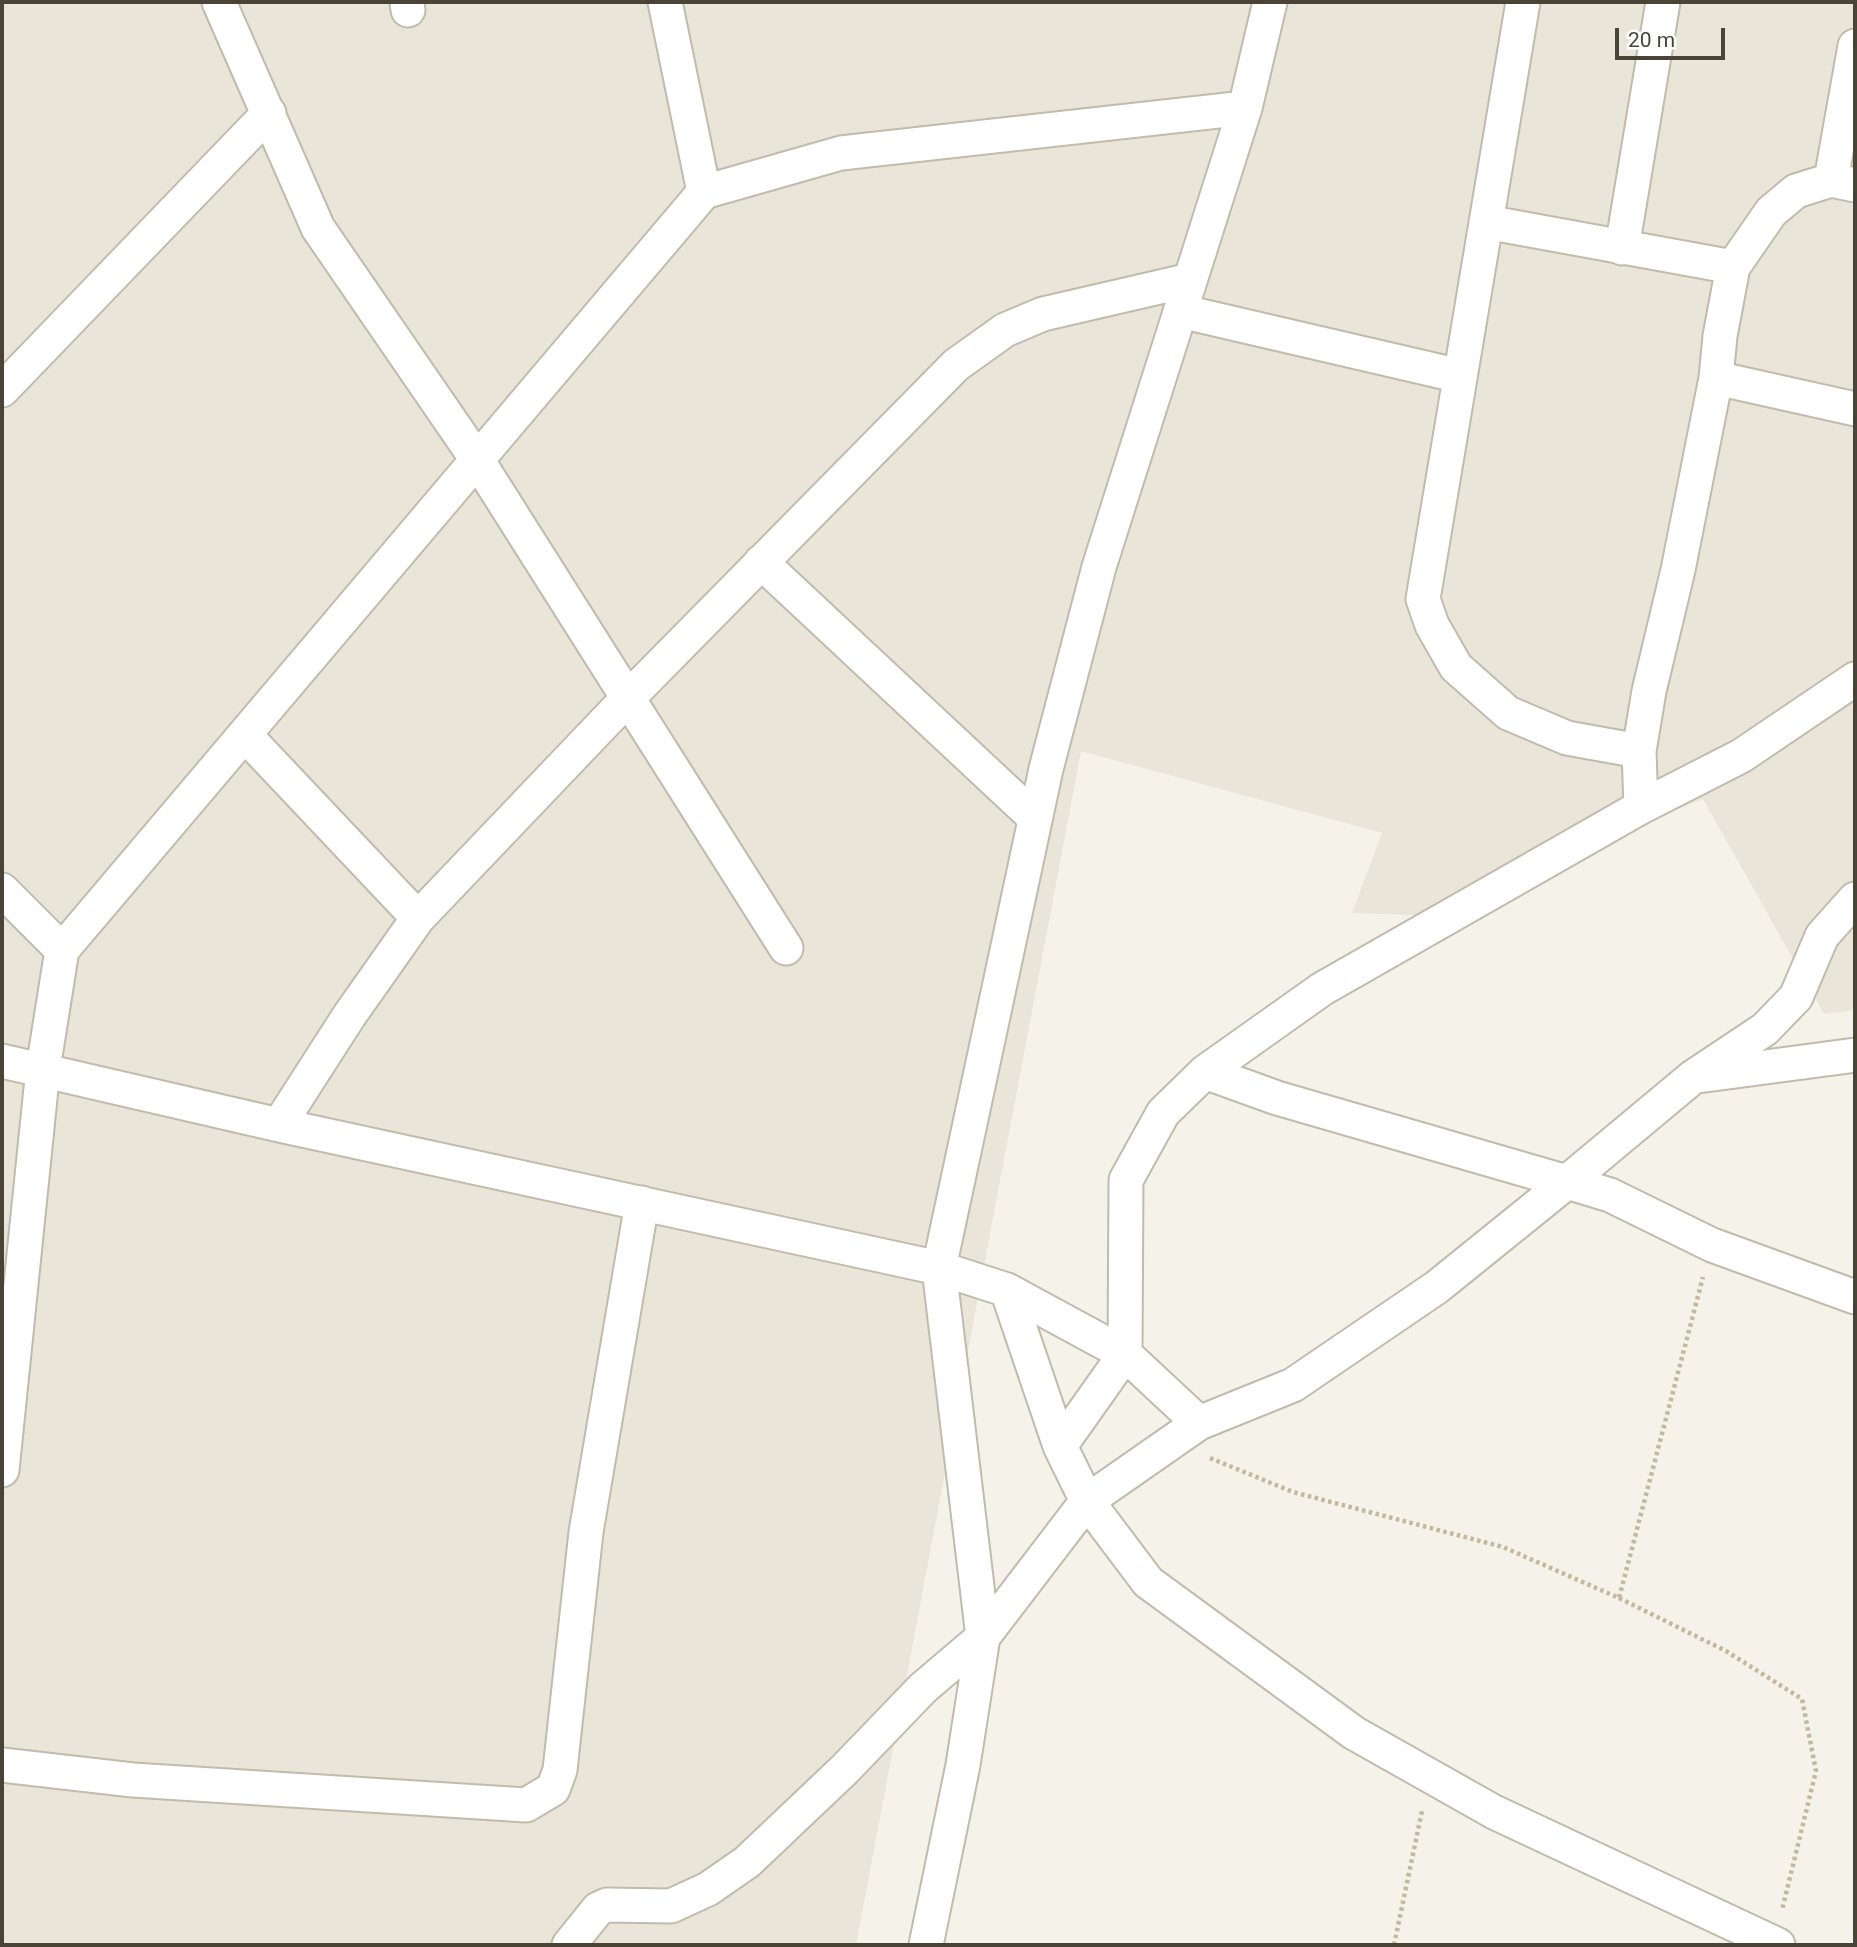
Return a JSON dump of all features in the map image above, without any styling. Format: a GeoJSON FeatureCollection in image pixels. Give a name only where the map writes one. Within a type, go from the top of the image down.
{"type":"FeatureCollection","features":[{"type":"Feature","properties":{"kind":"street"},"geometry":{"type":"LineString","coordinates":[[219,2],[318,228],[476,457],[786,948]]}},
{"type":"Feature","properties":{"kind":"street"},"geometry":{"type":"LineString","coordinates":[[665,2],[704,192]]}},
{"type":"Feature","properties":{"kind":"street"},"geometry":{"type":"LineString","coordinates":[[926,1945],[963,1765],[983,1637],[939,1268],[1035,818],[1099,567],[1245,108],[1269,2]]}},
{"type":"Feature","properties":{"kind":"street"},"geometry":{"type":"LineString","coordinates":[[1523,2],[1423,599],[1432,625],[1456,667],[1508,713],[1567,738],[1639,751]]}},
{"type":"Feature","properties":{"kind":"street"},"geometry":{"type":"LineString","coordinates":[[1622,248],[1662,2]]}},
{"type":"Feature","properties":{"kind":"street"},"geometry":{"type":"LineString","coordinates":[[1641,807],[1639,751],[1649,691],[1678,569],[1716,378],[1720,336],[1733,267],[1771,212],[1796,191],[1843,182],[1855,46]]}},
{"type":"Feature","properties":{"kind":"street"},"geometry":{"type":"LineString","coordinates":[[2,1470],[43,1069],[62,950],[476,457],[704,192],[841,153],[1245,108]]}},
{"type":"Feature","properties":{"kind":"street"},"geometry":{"type":"LineString","coordinates":[[2,390],[269,113]]}},
{"type":"Feature","properties":{"kind":"street"},"geometry":{"type":"LineString","coordinates":[[1486,222],[1733,267]]}},
{"type":"Feature","properties":{"kind":"street"},"geometry":{"type":"LineString","coordinates":[[279,1125],[349,1016],[418,918],[627,699],[956,365],[1005,330],[1043,314],[1191,280]]}},
{"type":"Feature","properties":{"kind":"street"},"geometry":{"type":"LineString","coordinates":[[1180,311],[1460,376]]}},
{"type":"Feature","properties":{"kind":"street"},"geometry":{"type":"LineString","coordinates":[[1716,378],[1855,409]]}},
{"type":"Feature","properties":{"kind":"street"},"geometry":{"type":"LineString","coordinates":[[761,562],[1035,818]]}},
{"type":"Feature","properties":{"kind":"street"},"geometry":{"type":"LineString","coordinates":[[1060,1446],[1125,1354],[1126,1180],[1163,1113],[1205,1073],[1322,989],[1641,807],[1741,756],[1855,678]]}},
{"type":"Feature","properties":{"kind":"street"},"geometry":{"type":"LineString","coordinates":[[245,735],[418,918]]}},
{"type":"Feature","properties":{"kind":"street"},"geometry":{"type":"LineString","coordinates":[[2,890],[62,950]]}},
{"type":"Feature","properties":{"kind":"street"},"geometry":{"type":"LineString","coordinates":[[569,1945],[598,1909],[607,1905],[671,1906],[708,1889],[747,1862],[845,1769],[923,1688],[983,1637],[1087,1501],[1174,1444],[1199,1423],[1293,1385],[1437,1287],[1693,1077],[1765,1029],[1796,997],[1822,936],[1855,899]]}},
{"type":"Feature","properties":{"kind":"street"},"geometry":{"type":"LineString","coordinates":[[1693,1077],[1746,1072],[1855,1055]]}},
{"type":"Feature","properties":{"kind":"street"},"geometry":{"type":"LineString","coordinates":[[2,1061],[279,1125],[939,1268],[1007,1290],[1125,1354],[1199,1423]]}},
{"type":"Feature","properties":{"kind":"street"},"geometry":{"type":"LineString","coordinates":[[1205,1073],[1277,1098],[1610,1195],[1712,1245],[1855,1297]]}},
{"type":"Feature","properties":{"kind":"street"},"geometry":{"type":"LineString","coordinates":[[2,1765],[133,1780],[527,1805],[553,1789],[560,1770],[586,1532],[642,1203]]}},
{"type":"Feature","properties":{"kind":"street"},"geometry":{"type":"LineString","coordinates":[[1007,1290],[1060,1446],[1087,1501],[1148,1582],[1354,1733],[1494,1812],[1776,1944]]}},
{"type":"Feature","properties":{"kind":"path"},"geometry":{"type":"LineString","coordinates":[[1619,1598],[1712,1245]]}},
{"type":"Feature","properties":{"kind":"path"},"geometry":{"type":"LineString","coordinates":[[1174,1444],[1293,1492],[1503,1547],[1619,1598],[1726,1651],[1802,1699],[1816,1771],[1776,1944]]}},
{"type":"Feature","properties":{"kind":"path"},"geometry":{"type":"LineString","coordinates":[[1394,1945],[1429,1776]]}},
{"type":"Feature","properties":{"kind":"shaded area"},"geometry":{"type":"Polygon","coordinates":[[[2,2],[1855,2],[1855,1010],[1824,1014],[1703,799],[1415,915],[1352,913],[1382,833],[1081,751],[856,1945],[2,1945],[2,2]]]}}]}
